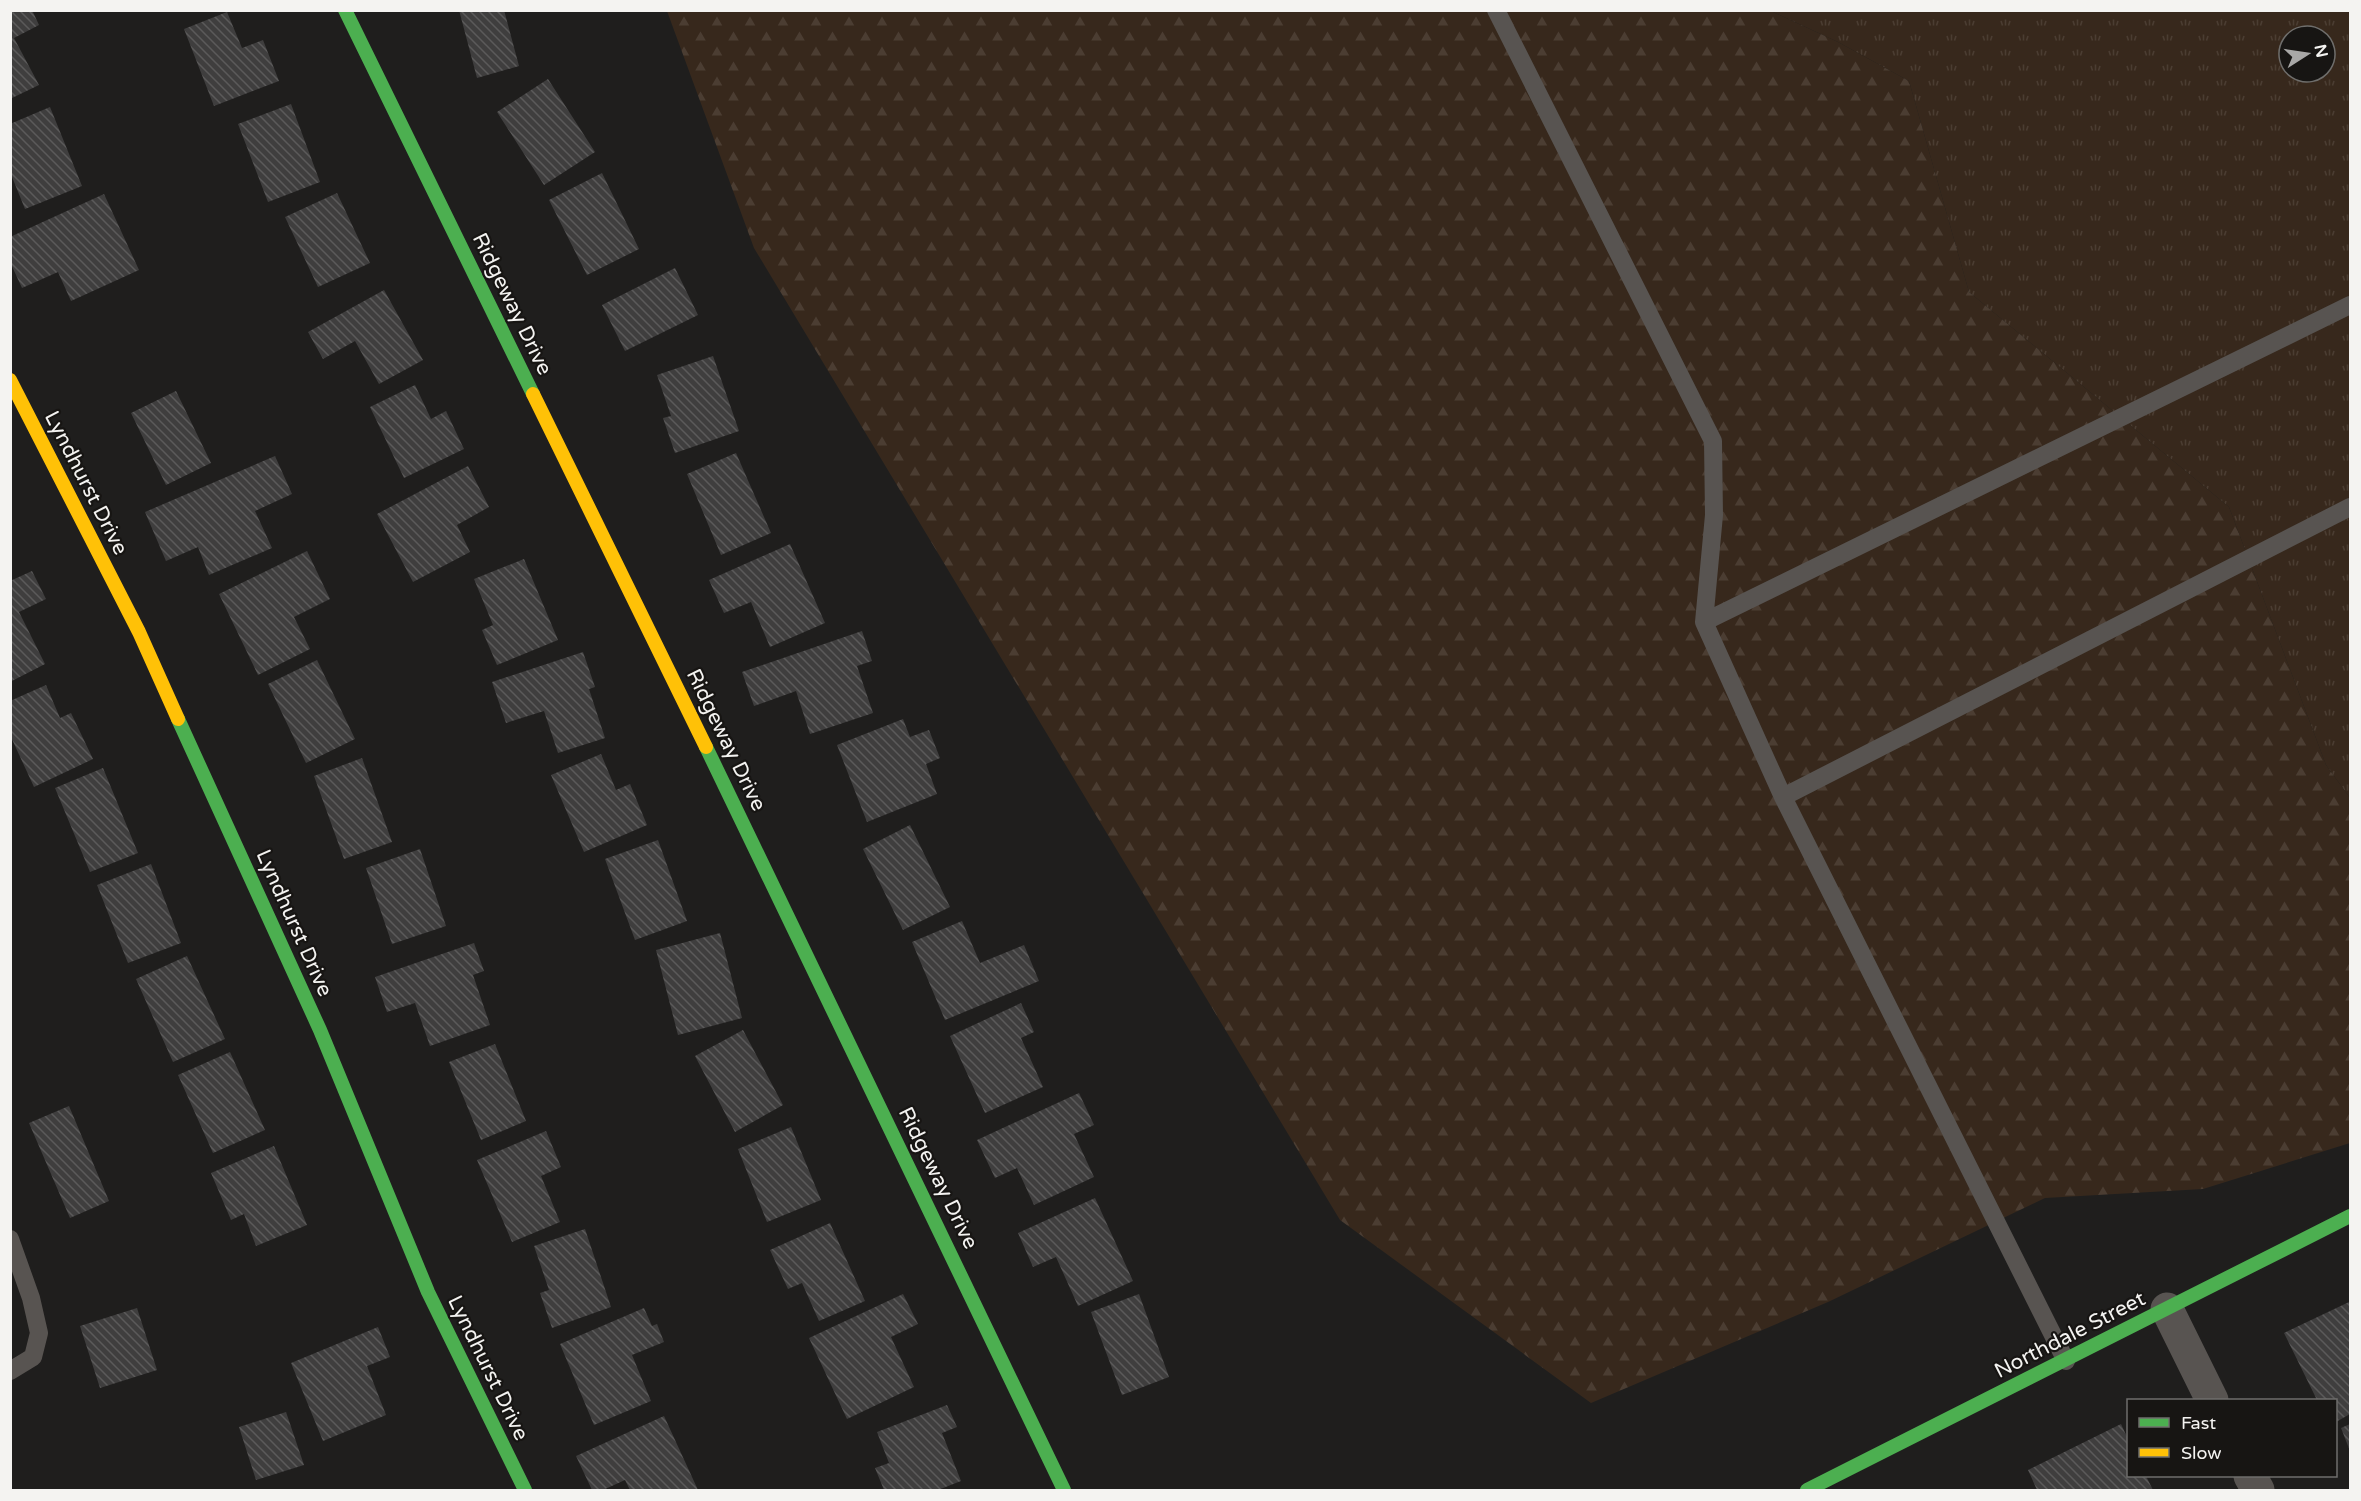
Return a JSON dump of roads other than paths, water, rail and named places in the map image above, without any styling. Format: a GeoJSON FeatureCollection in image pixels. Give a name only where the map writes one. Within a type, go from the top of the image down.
{"type":"FeatureCollection","features":[{"type":"Feature","properties":{"kind":"street","name":"Ridgeway Drive"},"geometry":{"type":"LineString","coordinates":[[345,10],[773,883],[1064,1491]]}},
{"type":"Feature","properties":{"kind":"street","name":"Lyndhurst Drive"},"geometry":{"type":"LineString","coordinates":[[10,380],[139,632],[320,1030],[428,1292],[525,1491]]}},
{"type":"Feature","properties":{"kind":"street","name":"Northdale Street"},"geometry":{"type":"LineString","coordinates":[[1807,1491],[2350,1216]]}},
{"type":"Feature","properties":{"kind":"street"},"geometry":{"type":"LineString","coordinates":[[2167,1309],[2211,1399]]}},
{"type":"Feature","properties":{"kind":"street"},"geometry":{"type":"LineString","coordinates":[[2251,1477],[2258,1491]]}},
{"type":"Feature","properties":{"kind":"lane"},"geometry":{"type":"LineString","coordinates":[[1496,10],[1713,441],[1714,515],[1704,622],[1784,797],[2066,1361]]}},
{"type":"Feature","properties":{"kind":"lane"},"geometry":{"type":"LineString","coordinates":[[1704,622],[2350,305]]}},
{"type":"Feature","properties":{"kind":"lane"},"geometry":{"type":"LineString","coordinates":[[1784,797],[2350,507]]}},
{"type":"Feature","properties":{"kind":"lane"},"geometry":{"type":"LineString","coordinates":[[10,1239],[31,1298],[39,1333],[33,1357],[10,1371]]}}]}
